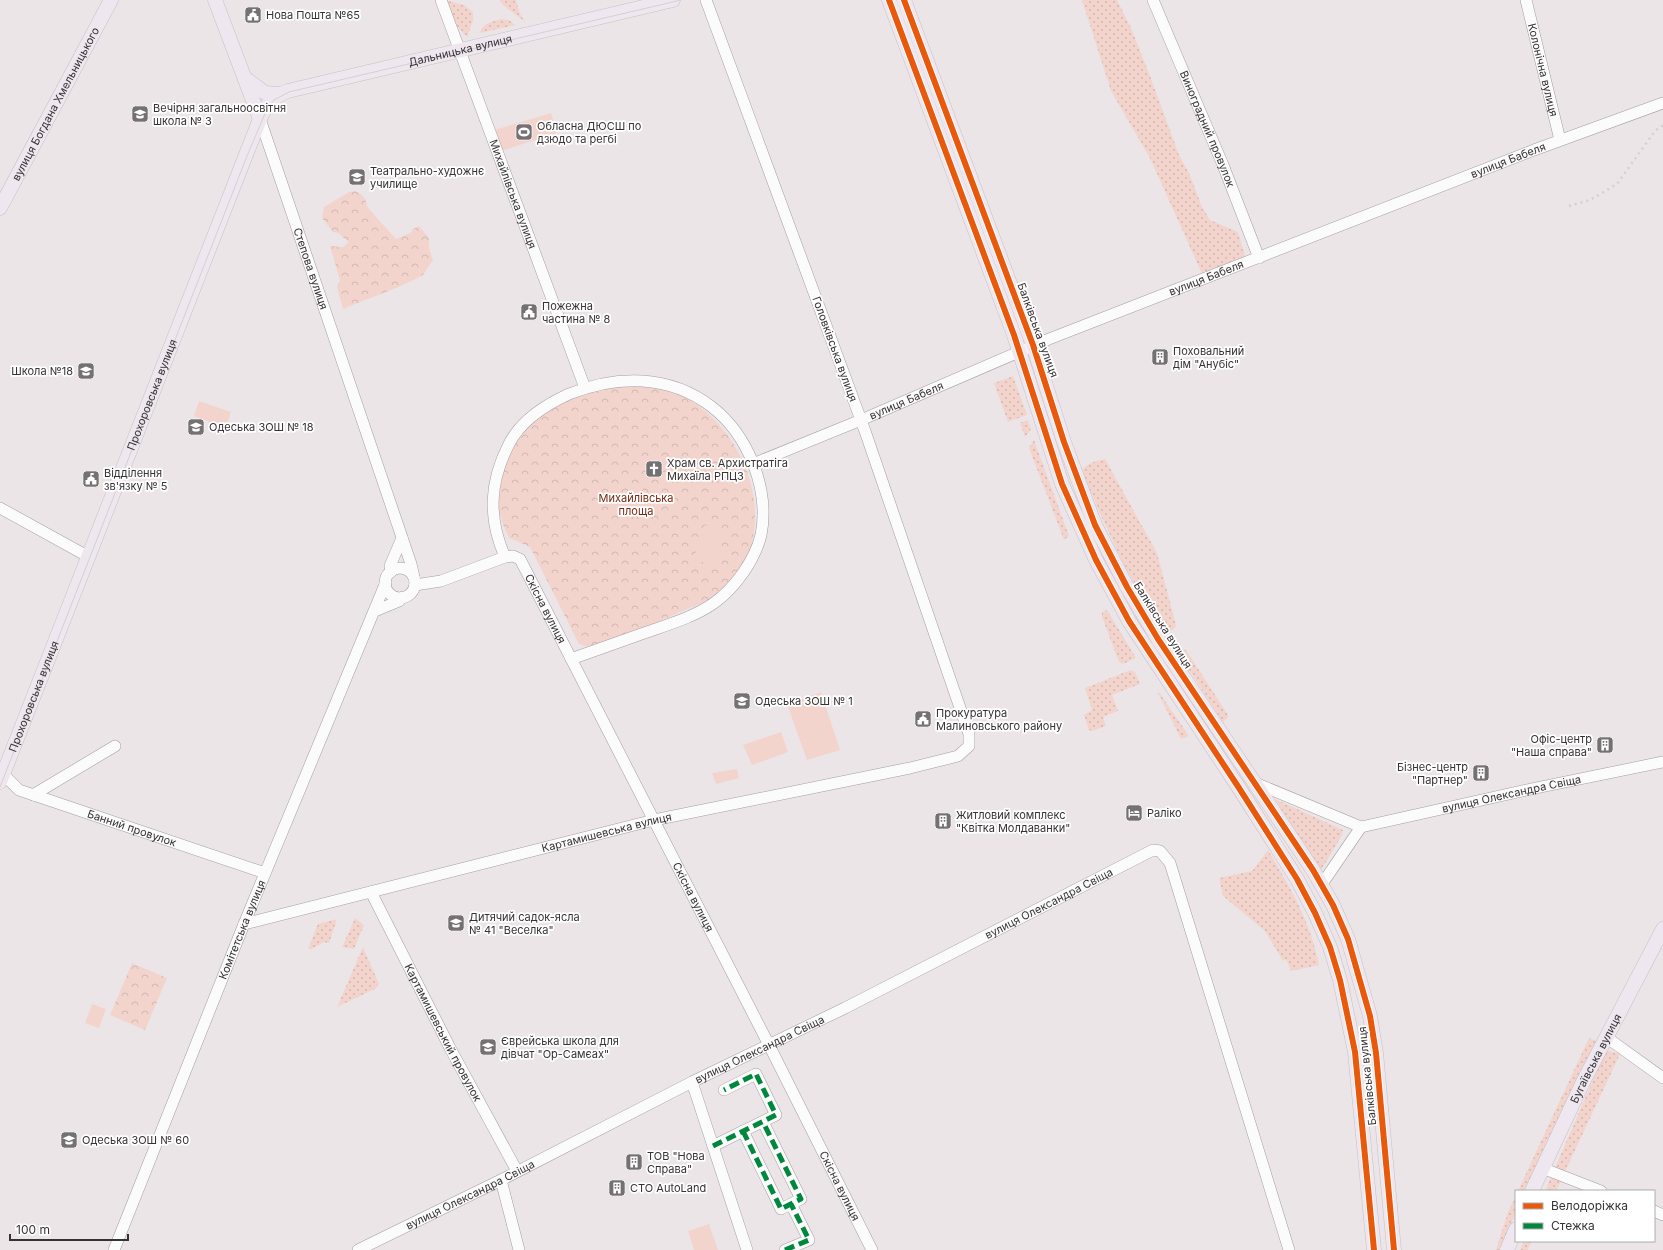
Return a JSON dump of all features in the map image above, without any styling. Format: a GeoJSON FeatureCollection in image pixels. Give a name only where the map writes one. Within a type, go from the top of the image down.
{"type":"FeatureCollection","features":[{"type":"Feature","properties":{"kind":"main road","name":"вулиця Богдана Хмельницького"},"geometry":{"type":"LineString","coordinates":[[0,208],[111,0]]}},
{"type":"Feature","properties":{"kind":"main road","name":"Степова вулиця"},"geometry":{"type":"LineString","coordinates":[[215,0],[260,119]]}},
{"type":"Feature","properties":{"kind":"main road","name":"Дальницька вулиця"},"geometry":{"type":"LineString","coordinates":[[279,94],[673,0]]}},
{"type":"Feature","properties":{"kind":"main road","name":"Балківська вулиця"},"geometry":{"type":"LineString","coordinates":[[889,0],[1020,351],[1062,484],[1083,533],[1114,595],[1297,879],[1316,913],[1330,947],[1342,987],[1355,1052],[1374,1250]]}},
{"type":"Feature","properties":{"kind":"main road","name":"Балківська вулиця"},"geometry":{"type":"LineString","coordinates":[[904,0],[1033,345],[1076,478],[1095,525],[1127,587],[1158,639],[1322,884],[1348,939],[1370,1016],[1376,1053],[1394,1250]]}},
{"type":"Feature","properties":{"kind":"main road"},"geometry":{"type":"LineString","coordinates":[[245,78],[260,91],[268,94],[279,94]]}},
{"type":"Feature","properties":{"kind":"main road"},"geometry":{"type":"LineString","coordinates":[[260,119],[269,103],[279,94]]}},
{"type":"Feature","properties":{"kind":"main road","name":"Прохоровська вулиця"},"geometry":{"type":"LineString","coordinates":[[1,776],[89,557],[260,119]]}},
{"type":"Feature","properties":{"kind":"main road","name":"Бугаївська вулиця"},"geometry":{"type":"LineString","coordinates":[[1532,1190],[1606,1036],[1663,929]]}},
{"type":"Feature","properties":{"kind":"main road"},"geometry":{"type":"LineString","coordinates":[[1507,1250],[1515,1230]]}},
{"type":"Feature","properties":{"kind":"street","name":"Михайлівська вулиця"},"geometry":{"type":"LineString","coordinates":[[441,0],[585,388]]}},
{"type":"Feature","properties":{"kind":"street","name":"Головківська вулиця"},"geometry":{"type":"LineString","coordinates":[[706,0],[861,420],[969,734],[969,746]]}},
{"type":"Feature","properties":{"kind":"street","name":"Виноградний провулок"},"geometry":{"type":"LineString","coordinates":[[1153,0],[1223,165],[1259,258]]}},
{"type":"Feature","properties":{"kind":"street","name":"Колонічна вулиця"},"geometry":{"type":"LineString","coordinates":[[1526,0],[1560,140]]}},
{"type":"Feature","properties":{"kind":"street","name":"вулиця Бабеля"},"geometry":{"type":"LineString","coordinates":[[753,464],[861,420],[1033,345],[1560,140],[1663,103]]}},
{"type":"Feature","properties":{"kind":"street","name":"Степова вулиця"},"geometry":{"type":"LineString","coordinates":[[260,119],[402,538],[414,581]]}},
{"type":"Feature","properties":{"kind":"street"},"geometry":{"type":"LineString","coordinates":[[414,581],[441,581],[505,557],[494,526],[493,509],[496,476],[501,459],[511,439],[523,422],[556,400],[585,388],[622,380],[644,380],[671,386],[690,394],[712,407],[736,432],[753,464],[759,486],[762,511],[760,535],[751,559],[735,584],[714,603],[687,618],[571,659]]}},
{"type":"Feature","properties":{"kind":"street"},"geometry":{"type":"LineString","coordinates":[[0,508],[89,557]]}},
{"type":"Feature","properties":{"kind":"street"},"geometry":{"type":"LineString","coordinates":[[391,572],[390,566],[402,538]]}},
{"type":"Feature","properties":{"kind":"street","name":"Cкісна вулиця"},"geometry":{"type":"LineString","coordinates":[[505,557],[513,556],[520,559],[770,1045],[872,1250]]}},
{"type":"Feature","properties":{"kind":"street"},"geometry":{"type":"LineString","coordinates":[[403,597],[396,597],[389,593],[386,582],[391,572],[396,569],[404,569],[414,581]]}},
{"type":"Feature","properties":{"kind":"street"},"geometry":{"type":"LineString","coordinates":[[375,611],[399,601],[412,592],[414,581]]}},
{"type":"Feature","properties":{"kind":"street","name":"Комітетська вулиця"},"geometry":{"type":"LineString","coordinates":[[114,1250],[244,924],[386,582]]}},
{"type":"Feature","properties":{"kind":"street"},"geometry":{"type":"LineString","coordinates":[[33,795],[115,746]]}},
{"type":"Feature","properties":{"kind":"street","name":"Картамишевська вулиця"},"geometry":{"type":"LineString","coordinates":[[244,924],[654,820],[917,766],[958,756],[969,746]]}},
{"type":"Feature","properties":{"kind":"street","name":"вулиця Олександра Свіща"},"geometry":{"type":"LineString","coordinates":[[1361,827],[1531,789],[1663,762]]}},
{"type":"Feature","properties":{"kind":"street","name":"Банний провулок"},"geometry":{"type":"LineString","coordinates":[[1,776],[19,790],[265,873]]}},
{"type":"Feature","properties":{"kind":"street"},"geometry":{"type":"LineString","coordinates":[[1253,782],[1361,827],[1322,884]]}},
{"type":"Feature","properties":{"kind":"street","name":"вулиця Олександра Свіща"},"geometry":{"type":"LineString","coordinates":[[358,1250],[501,1180],[692,1082],[846,1008],[1146,852],[1153,850],[1160,851],[1170,863],[1289,1250]]}},
{"type":"Feature","properties":{"kind":"street","name":"Картамишевський провулок"},"geometry":{"type":"LineString","coordinates":[[371,892],[450,1048],[517,1171]]}},
{"type":"Feature","properties":{"kind":"street"},"geometry":{"type":"LineString","coordinates":[[1606,1036],[1663,1078]]}},
{"type":"Feature","properties":{"kind":"street"},"geometry":{"type":"LineString","coordinates":[[713,1146],[776,1115],[756,1074],[724,1090]]}},
{"type":"Feature","properties":{"kind":"street"},"geometry":{"type":"LineString","coordinates":[[692,1082],[746,1250]]}},
{"type":"Feature","properties":{"kind":"street"},"geometry":{"type":"LineString","coordinates":[[743,1131],[781,1209],[800,1199],[763,1122]]}},
{"type":"Feature","properties":{"kind":"street"},"geometry":{"type":"LineString","coordinates":[[1542,1168],[1598,1190]]}},
{"type":"Feature","properties":{"kind":"street"},"geometry":{"type":"LineString","coordinates":[[501,1180],[519,1250]]}},
{"type":"Feature","properties":{"kind":"street"},"geometry":{"type":"LineString","coordinates":[[785,1250],[809,1240],[791,1204]]}},
{"type":"Feature","properties":{"kind":"green space"},"geometry":{"type":"Polygon","coordinates":[[[445,0],[464,5],[473,12],[473,21],[467,37],[457,26],[445,0]]]}},
{"type":"Feature","properties":{"kind":"green space"},"geometry":{"type":"Polygon","coordinates":[[[499,0],[516,0],[520,14],[525,22],[503,5],[499,0]]]}},
{"type":"Feature","properties":{"kind":"green space"},"geometry":{"type":"Polygon","coordinates":[[[1082,0],[1117,0],[1131,28],[1179,155],[1189,173],[1202,207],[1210,220],[1238,232],[1246,259],[1203,276],[1150,158],[1111,91],[1082,0]]]}},
{"type":"Feature","properties":{"kind":"green space"},"geometry":{"type":"Polygon","coordinates":[[[501,19],[509,20],[515,25],[480,33],[485,25],[501,19]]]}},
{"type":"Feature","properties":{"kind":"green space","name":"Обласна ДЮСШ по дзюдо та регбі"},"geometry":{"type":"Polygon","coordinates":[[[551,113],[557,133],[498,152],[491,131],[551,113]]]}},
{"type":"Feature","properties":{"kind":"green space"},"geometry":{"type":"Polygon","coordinates":[[[355,191],[363,196],[370,210],[396,239],[412,232],[413,229],[419,226],[429,238],[429,248],[433,260],[422,276],[343,309],[337,287],[340,280],[330,246],[343,247],[349,242],[338,233],[333,232],[322,218],[324,207],[349,192],[355,191]]]}},
{"type":"Feature","properties":{"kind":"green space"},"geometry":{"type":"Polygon","coordinates":[[[1013,376],[1027,415],[1008,422],[994,383],[1013,376]]]}},
{"type":"Feature","properties":{"kind":"green space","name":"Михайлівська площа"},"geometry":{"type":"Polygon","coordinates":[[[633,385],[658,389],[682,396],[696,404],[717,422],[734,444],[746,468],[753,494],[755,521],[751,547],[740,572],[722,594],[712,600],[593,648],[579,644],[530,547],[509,538],[500,515],[498,497],[500,479],[505,463],[513,447],[535,420],[549,409],[572,395],[598,389],[633,385]]]}},
{"type":"Feature","properties":{"kind":"green space"},"geometry":{"type":"Polygon","coordinates":[[[199,401],[231,412],[226,428],[194,416],[199,401]]]}},
{"type":"Feature","properties":{"kind":"green space"},"geometry":{"type":"Polygon","coordinates":[[[1028,420],[1031,429],[1025,437],[1020,423],[1028,420]]]}},
{"type":"Feature","properties":{"kind":"green space"},"geometry":{"type":"Polygon","coordinates":[[[1034,440],[1069,536],[1064,540],[1029,448],[1034,440]]]}},
{"type":"Feature","properties":{"kind":"green space"},"geometry":{"type":"Polygon","coordinates":[[[1105,459],[1157,553],[1176,625],[1175,628],[1167,634],[1164,632],[1126,569],[1082,471],[1088,464],[1105,459]]]}},
{"type":"Feature","properties":{"kind":"green space"},"geometry":{"type":"Polygon","coordinates":[[[705,525],[726,532],[714,566],[694,559],[705,525]]]}},
{"type":"Feature","properties":{"kind":"green space"},"geometry":{"type":"Polygon","coordinates":[[[1107,610],[1136,658],[1123,664],[1119,662],[1102,617],[1102,612],[1107,610]]]}},
{"type":"Feature","properties":{"kind":"green space"},"geometry":{"type":"Polygon","coordinates":[[[1181,648],[1186,650],[1228,715],[1228,718],[1223,722],[1177,651],[1181,648]]]}},
{"type":"Feature","properties":{"kind":"green space"},"geometry":{"type":"Polygon","coordinates":[[[1131,670],[1135,672],[1140,684],[1112,695],[1118,711],[1103,717],[1106,726],[1092,731],[1089,730],[1084,715],[1092,710],[1085,688],[1131,670]]]}},
{"type":"Feature","properties":{"kind":"green space"},"geometry":{"type":"Polygon","coordinates":[[[1157,691],[1161,695],[1189,736],[1181,739],[1157,691]]]}},
{"type":"Feature","properties":{"kind":"green space"},"geometry":{"type":"Polygon","coordinates":[[[821,692],[840,750],[807,760],[787,704],[821,692]]]}},
{"type":"Feature","properties":{"kind":"green space"},"geometry":{"type":"Polygon","coordinates":[[[781,732],[788,752],[752,765],[743,745],[781,732]]]}},
{"type":"Feature","properties":{"kind":"green space"},"geometry":{"type":"Polygon","coordinates":[[[737,769],[739,778],[716,784],[712,773],[737,769]]]}},
{"type":"Feature","properties":{"kind":"green space"},"geometry":{"type":"Polygon","coordinates":[[[1275,799],[1343,830],[1342,835],[1320,872],[1275,799]]]}},
{"type":"Feature","properties":{"kind":"green space"},"geometry":{"type":"Polygon","coordinates":[[[1268,850],[1299,905],[1315,949],[1319,965],[1291,971],[1286,959],[1283,961],[1265,931],[1223,896],[1219,878],[1252,871],[1268,850]]]}},
{"type":"Feature","properties":{"kind":"green space"},"geometry":{"type":"Polygon","coordinates":[[[355,918],[364,925],[354,949],[342,947],[355,918]]]}},
{"type":"Feature","properties":{"kind":"green space"},"geometry":{"type":"Polygon","coordinates":[[[337,919],[329,943],[324,942],[312,949],[308,949],[318,924],[337,919]]]}},
{"type":"Feature","properties":{"kind":"green space"},"geometry":{"type":"Polygon","coordinates":[[[363,947],[379,984],[375,989],[337,1007],[363,947]]]}},
{"type":"Feature","properties":{"kind":"green space"},"geometry":{"type":"Polygon","coordinates":[[[132,963],[167,978],[145,1030],[110,1015],[132,963]]]}},
{"type":"Feature","properties":{"kind":"green space"},"geometry":{"type":"Polygon","coordinates":[[[92,1004],[106,1009],[99,1028],[85,1023],[92,1004]]]}},
{"type":"Feature","properties":{"kind":"green space"},"geometry":{"type":"Polygon","coordinates":[[[1589,1038],[1598,1042],[1526,1190],[1518,1190],[1589,1038]]]}},
{"type":"Feature","properties":{"kind":"green space"},"geometry":{"type":"Polygon","coordinates":[[[1606,1050],[1620,1054],[1556,1190],[1545,1190],[1606,1050]]]}},
{"type":"Feature","properties":{"kind":"green space"},"geometry":{"type":"Polygon","coordinates":[[[1515,1197],[1515,1214],[1501,1250],[1496,1250],[1508,1212],[1515,1197]]]}},
{"type":"Feature","properties":{"kind":"green space"},"geometry":{"type":"Polygon","coordinates":[[[709,1224],[718,1250],[694,1250],[688,1231],[709,1224]]]}},
{"type":"Feature","properties":{"kind":"green space"},"geometry":{"type":"Polygon","coordinates":[[[1524,1242],[1532,1242],[1528,1250],[1520,1250],[1524,1242]]]}},
{"type":"Feature","properties":{"kind":"tram line"},"geometry":{"type":"LineString","coordinates":[[0,787],[247,156],[267,109],[274,100],[289,92],[681,0]]}},
{"type":"Feature","properties":{"kind":"railway"},"geometry":{"type":"LineString","coordinates":[[1569,206],[1590,200],[1617,184],[1655,131],[1663,125]]}},
{"type":"Feature","properties":{"kind":"marked path"},"geometry":{"type":"LineString","coordinates":[[713,1146],[776,1115],[756,1074],[724,1090]]}},
{"type":"Feature","properties":{"kind":"marked path"},"geometry":{"type":"LineString","coordinates":[[743,1131],[781,1209],[801,1199],[763,1122]]}},
{"type":"Feature","properties":{"kind":"marked path"},"geometry":{"type":"LineString","coordinates":[[785,1250],[809,1240],[791,1204]]}},
{"type":"Feature","properties":{"kind":"cycle path"},"geometry":{"type":"LineString","coordinates":[[889,0],[1014,335],[1062,484],[1096,560],[1129,621],[1297,879],[1315,913],[1330,947],[1340,980],[1355,1052],[1374,1250]]}},
{"type":"Feature","properties":{"kind":"cycle path"},"geometry":{"type":"LineString","coordinates":[[904,0],[1033,345],[1064,442],[1095,525],[1127,587],[1158,639],[1313,870],[1333,905],[1348,939],[1370,1016],[1376,1053],[1394,1250]]}},
{"type":"Feature","properties":{"kind":"place","name":"Нова Пошта №65"},"geometry":{"type":"Point","coordinates":[253,15]}},
{"type":"Feature","properties":{"kind":"place","name":"Вечірня загальноосвітня школа № 3"},"geometry":{"type":"Point","coordinates":[140,114]}},
{"type":"Feature","properties":{"kind":"place","name":"Обласна ДЮСШ по дзюдо та регбі"},"geometry":{"type":"Point","coordinates":[524,132]}},
{"type":"Feature","properties":{"kind":"place","name":"Театрально-художнє училище"},"geometry":{"type":"Point","coordinates":[357,177]}},
{"type":"Feature","properties":{"kind":"place","name":"Пожежна частина № 8"},"geometry":{"type":"Point","coordinates":[529,312]}},
{"type":"Feature","properties":{"kind":"place","name":"Поховальний дім \"Анубіс\""},"geometry":{"type":"Point","coordinates":[1160,357]}},
{"type":"Feature","properties":{"kind":"place","name":"Школа №18"},"geometry":{"type":"Point","coordinates":[86,371]}},
{"type":"Feature","properties":{"kind":"place","name":"Одеська ЗОШ № 18"},"geometry":{"type":"Point","coordinates":[196,427]}},
{"type":"Feature","properties":{"kind":"place","name":"Храм св. Архистратіга Михаїла РПЦЗ"},"geometry":{"type":"Point","coordinates":[654,469]}},
{"type":"Feature","properties":{"kind":"place","name":"Відділення зв'язку № 5"},"geometry":{"type":"Point","coordinates":[91,479]}},
{"type":"Feature","properties":{"kind":"place","name":"Одеська ЗОШ № 1"},"geometry":{"type":"Point","coordinates":[742,701]}},
{"type":"Feature","properties":{"kind":"place","name":"Прокуратура Малиновського району"},"geometry":{"type":"Point","coordinates":[923,719]}},
{"type":"Feature","properties":{"kind":"place","name":"Офіс-центр \"Наша справа\""},"geometry":{"type":"Point","coordinates":[1605,745]}},
{"type":"Feature","properties":{"kind":"place","name":"Бізнес-центр \"Партнер\""},"geometry":{"type":"Point","coordinates":[1481,773]}},
{"type":"Feature","properties":{"kind":"place","name":"Раліко"},"geometry":{"type":"Point","coordinates":[1134,813]}},
{"type":"Feature","properties":{"kind":"place","name":"Житловий комплекс \"Квітка Молдаванки\""},"geometry":{"type":"Point","coordinates":[943,821]}},
{"type":"Feature","properties":{"kind":"place","name":"Дитячий садок-ясла № 41 \"Веселка\""},"geometry":{"type":"Point","coordinates":[456,923]}},
{"type":"Feature","properties":{"kind":"place","name":"Єврейська школа для дівчат \"Ор-Самєах\""},"geometry":{"type":"Point","coordinates":[488,1047]}},
{"type":"Feature","properties":{"kind":"place","name":"Одеська ЗОШ № 60"},"geometry":{"type":"Point","coordinates":[69,1140]}},
{"type":"Feature","properties":{"kind":"place","name":"ТОВ \"Нова Справа\""},"geometry":{"type":"Point","coordinates":[634,1162]}},
{"type":"Feature","properties":{"kind":"place","name":"СТО AutoLand"},"geometry":{"type":"Point","coordinates":[617,1188]}}]}
